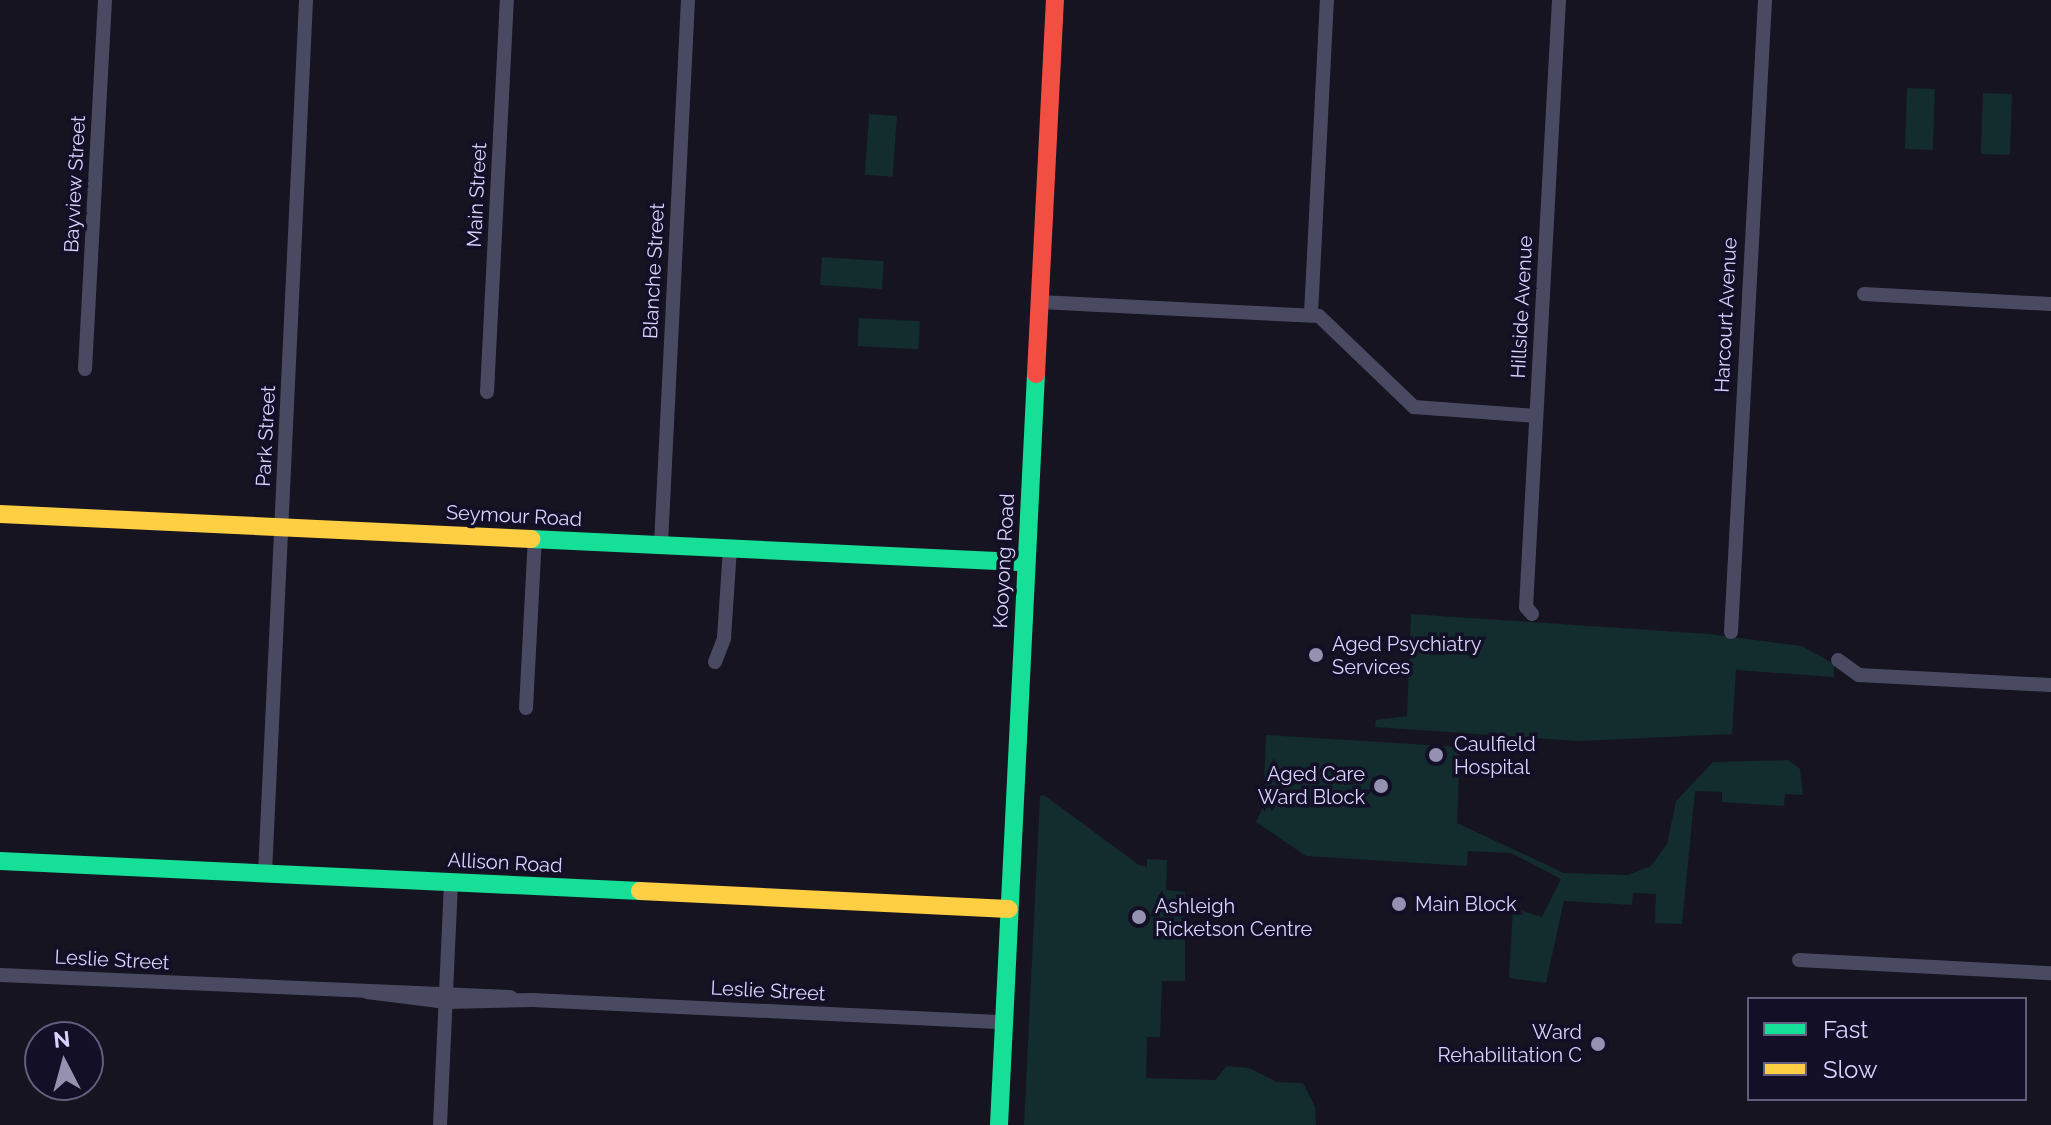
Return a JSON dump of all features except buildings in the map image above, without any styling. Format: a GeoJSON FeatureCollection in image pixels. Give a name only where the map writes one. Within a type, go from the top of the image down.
{"type":"FeatureCollection","features":[{"type":"Feature","properties":{"kind":"street","name":"Bayview Street"},"geometry":{"type":"LineString","coordinates":[[85,369],[105,0]]}},
{"type":"Feature","properties":{"kind":"street","name":"Park Street"},"geometry":{"type":"LineString","coordinates":[[265,873],[306,0]]}},
{"type":"Feature","properties":{"kind":"street","name":"Main Street"},"geometry":{"type":"LineString","coordinates":[[487,392],[507,0]]}},
{"type":"Feature","properties":{"kind":"street","name":"Blanche Street"},"geometry":{"type":"LineString","coordinates":[[661,544],[688,0]]}},
{"type":"Feature","properties":{"kind":"street","name":"Kooyong Road"},"geometry":{"type":"LineString","coordinates":[[999,1125],[1055,0]]}},
{"type":"Feature","properties":{"kind":"street"},"geometry":{"type":"LineString","coordinates":[[1311,314],[1327,0]]}},
{"type":"Feature","properties":{"kind":"street","name":"Hillside Avenue"},"geometry":{"type":"LineString","coordinates":[[1532,614],[1526,607],[1559,0]]}},
{"type":"Feature","properties":{"kind":"street","name":"Harcourt Avenue"},"geometry":{"type":"LineString","coordinates":[[1731,632],[1765,0]]}},
{"type":"Feature","properties":{"kind":"street"},"geometry":{"type":"LineString","coordinates":[[1864,294],[2051,304]]}},
{"type":"Feature","properties":{"kind":"street"},"geometry":{"type":"LineString","coordinates":[[1040,302],[1311,314],[1337,329],[1414,407],[1536,416]]}},
{"type":"Feature","properties":{"kind":"street","name":"Seymour Road"},"geometry":{"type":"LineString","coordinates":[[0,514],[1026,562]]}},
{"type":"Feature","properties":{"kind":"street"},"geometry":{"type":"LineString","coordinates":[[526,708],[535,539]]}},
{"type":"Feature","properties":{"kind":"street"},"geometry":{"type":"LineString","coordinates":[[715,662],[724,638],[730,548]]}},
{"type":"Feature","properties":{"kind":"street"},"geometry":{"type":"LineString","coordinates":[[1838,660],[1859,675],[2051,685]]}},
{"type":"Feature","properties":{"kind":"street","name":"Allison Road"},"geometry":{"type":"LineString","coordinates":[[0,861],[1009,909]]}},
{"type":"Feature","properties":{"kind":"street"},"geometry":{"type":"LineString","coordinates":[[440,1125],[451,882]]}},
{"type":"Feature","properties":{"kind":"street"},"geometry":{"type":"LineString","coordinates":[[1799,960],[2051,973]]}},
{"type":"Feature","properties":{"kind":"street","name":"Leslie Street"},"geometry":{"type":"LineString","coordinates":[[0,975],[1003,1022]]}},
{"type":"Feature","properties":{"kind":"green space"},"geometry":{"type":"Polygon","coordinates":[[[1907,88],[1935,89],[1933,150],[1905,149],[1907,88]]]}},
{"type":"Feature","properties":{"kind":"green space"},"geometry":{"type":"Polygon","coordinates":[[[1983,93],[2012,94],[2010,155],[1981,154],[1983,93]]]}},
{"type":"Feature","properties":{"kind":"green space"},"geometry":{"type":"Polygon","coordinates":[[[869,114],[897,116],[893,177],[865,175],[869,114]]]}},
{"type":"Feature","properties":{"kind":"green space"},"geometry":{"type":"Polygon","coordinates":[[[822,257],[884,261],[882,289],[820,285],[822,257]]]}},
{"type":"Feature","properties":{"kind":"green space"},"geometry":{"type":"Polygon","coordinates":[[[859,318],[920,321],[918,349],[858,346],[859,318]]]}},
{"type":"Feature","properties":{"kind":"green space"},"geometry":{"type":"Polygon","coordinates":[[[1411,614],[1709,634],[1802,646],[1834,664],[1834,677],[1736,670],[1732,734],[1579,741],[1375,727],[1376,720],[1407,716],[1411,614]]]}},
{"type":"Feature","properties":{"kind":"green space"},"geometry":{"type":"Polygon","coordinates":[[[1266,735],[1460,747],[1457,823],[1564,873],[1628,875],[1651,866],[1667,844],[1676,801],[1713,762],[1788,760],[1800,769],[1803,795],[1785,794],[1784,806],[1722,802],[1722,792],[1695,791],[1682,924],[1655,923],[1656,894],[1633,893],[1632,905],[1564,901],[1546,983],[1509,978],[1513,908],[1542,917],[1561,879],[1511,853],[1468,851],[1467,866],[1306,856],[1256,822],[1263,807],[1266,735]]]}},
{"type":"Feature","properties":{"kind":"green space"},"geometry":{"type":"Polygon","coordinates":[[[1044,795],[1139,865],[1147,867],[1147,859],[1167,860],[1166,890],[1185,892],[1185,981],[1162,981],[1160,1037],[1147,1037],[1146,1078],[1215,1080],[1227,1066],[1249,1068],[1277,1082],[1303,1083],[1315,1107],[1316,1125],[1024,1125],[1040,796],[1044,795]]]}},
{"type":"Feature","properties":{"kind":"traffic: fast"},"geometry":{"type":"LineString","coordinates":[[999,1125],[1036,374]]}},
{"type":"Feature","properties":{"kind":"traffic: fast"},"geometry":{"type":"LineString","coordinates":[[531,539],[1026,562]]}},
{"type":"Feature","properties":{"kind":"traffic: fast"},"geometry":{"type":"LineString","coordinates":[[0,861],[640,891]]}},
{"type":"Feature","properties":{"kind":"traffic: slow"},"geometry":{"type":"LineString","coordinates":[[0,514],[531,539]]}},
{"type":"Feature","properties":{"kind":"traffic: slow"},"geometry":{"type":"LineString","coordinates":[[640,891],[1009,909]]}},
{"type":"Feature","properties":{"kind":"traffic: jam"},"geometry":{"type":"LineString","coordinates":[[1036,374],[1055,0]]}},
{"type":"Feature","properties":{"kind":"place","name":"Aged Psychiatry Services"},"geometry":{"type":"Point","coordinates":[1316,655]}},
{"type":"Feature","properties":{"kind":"place","name":"Caulfield Hospital"},"geometry":{"type":"Point","coordinates":[1436,755]}},
{"type":"Feature","properties":{"kind":"place","name":"Aged Care Ward Block"},"geometry":{"type":"Point","coordinates":[1381,786]}},
{"type":"Feature","properties":{"kind":"place","name":"Main Block"},"geometry":{"type":"Point","coordinates":[1399,904]}},
{"type":"Feature","properties":{"kind":"place","name":"Ashleigh Ricketson Centre"},"geometry":{"type":"Point","coordinates":[1139,917]}},
{"type":"Feature","properties":{"kind":"place","name":"Ward Rehabilitation C"},"geometry":{"type":"Point","coordinates":[1598,1044]}}]}
